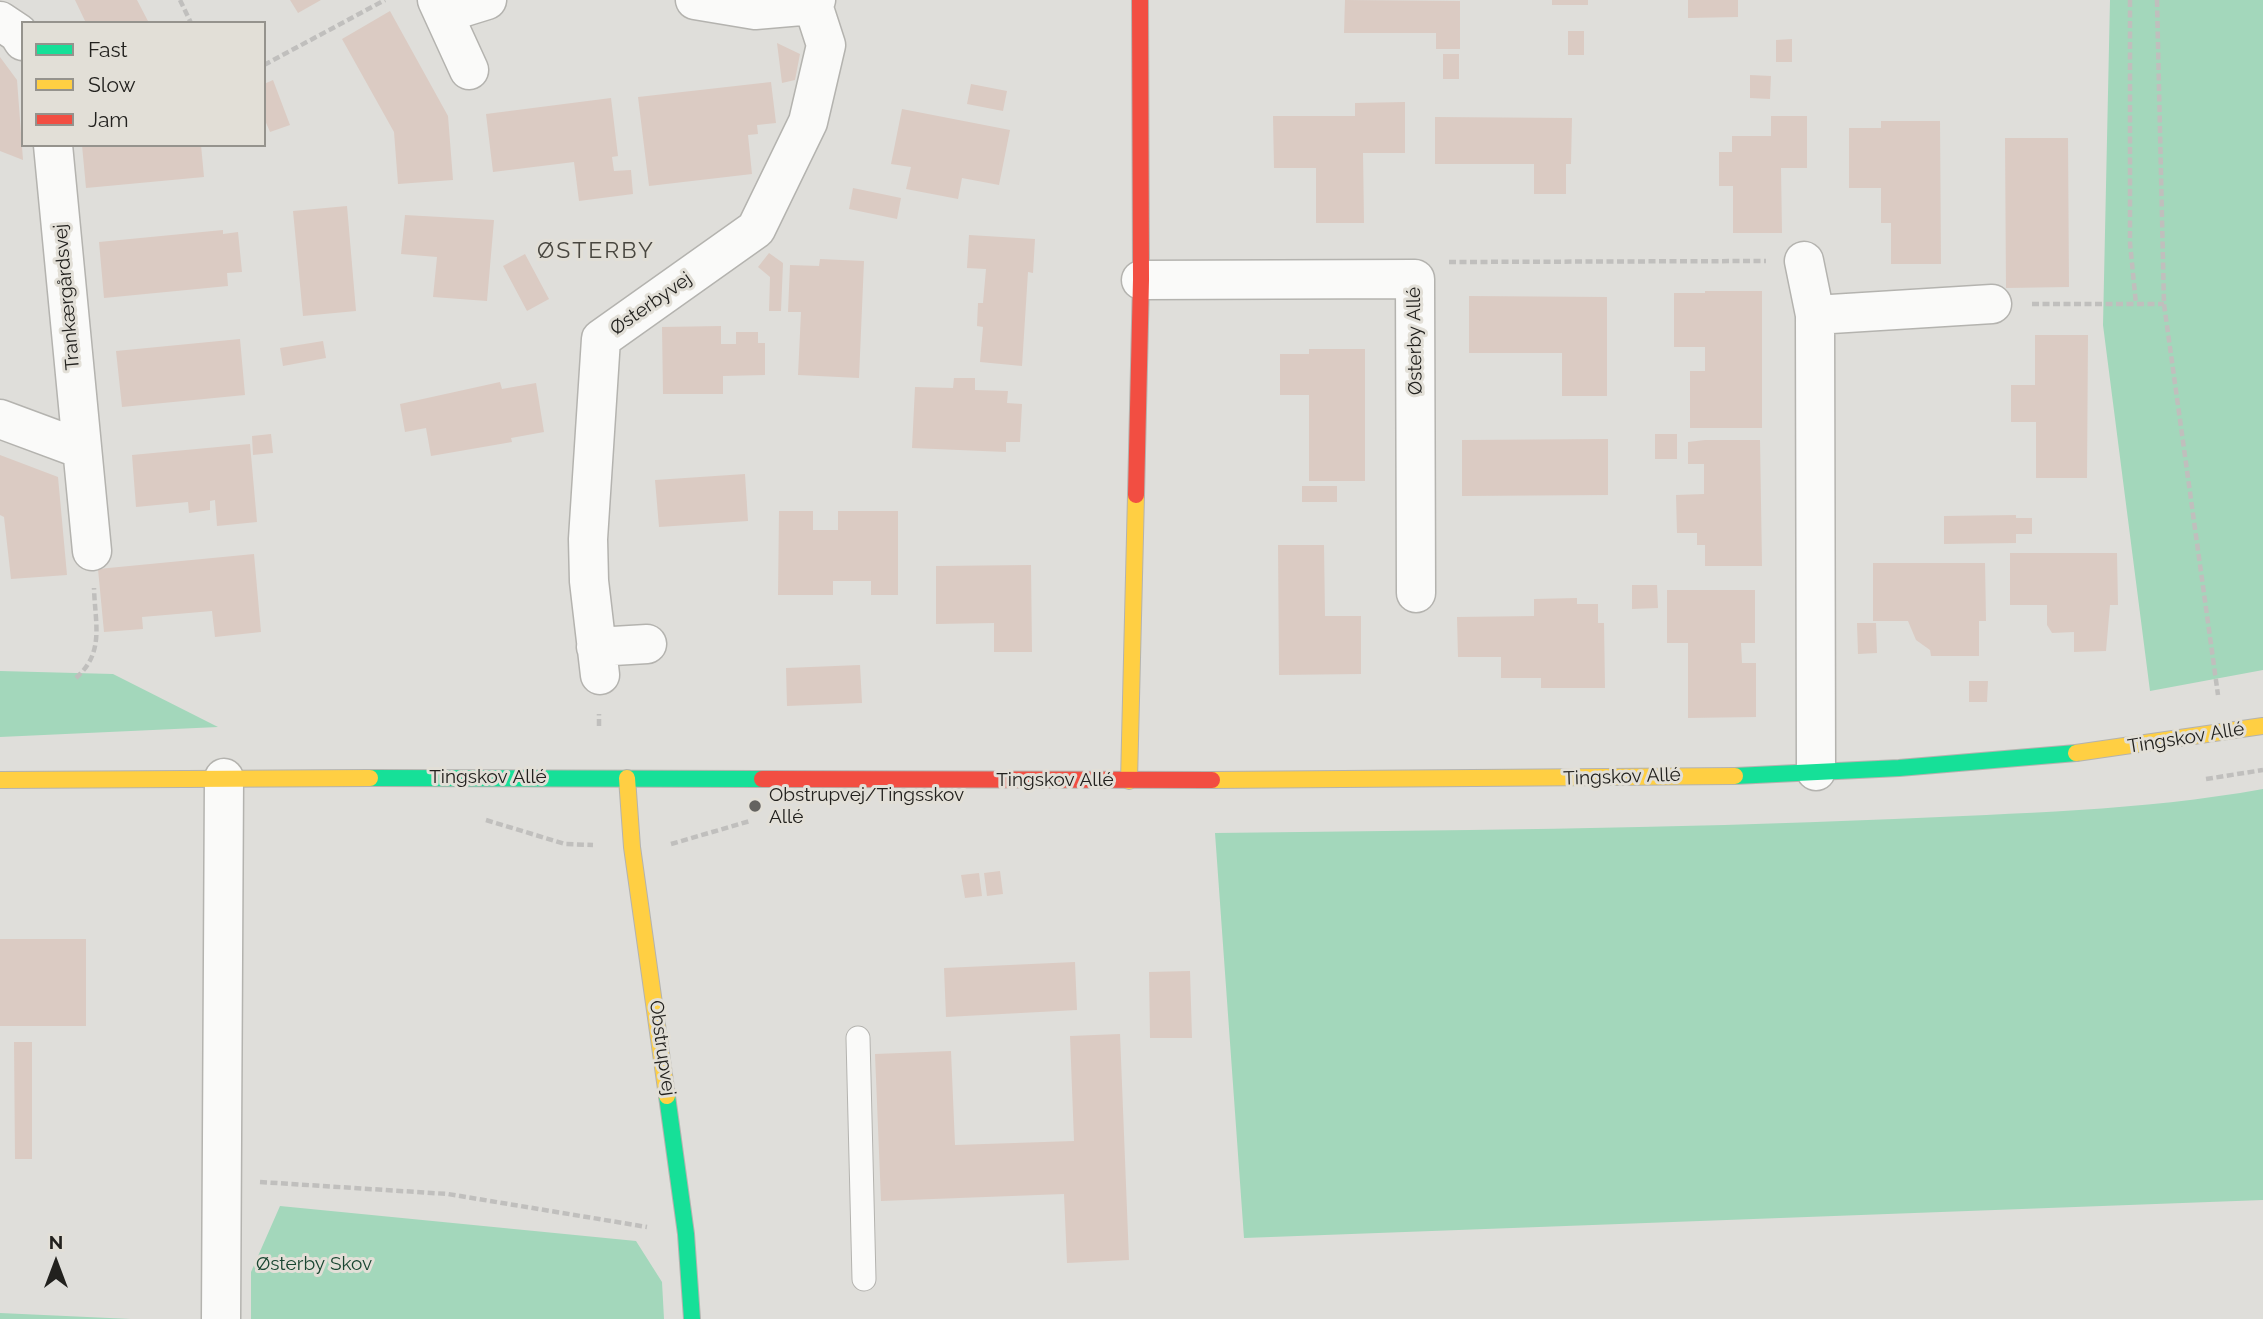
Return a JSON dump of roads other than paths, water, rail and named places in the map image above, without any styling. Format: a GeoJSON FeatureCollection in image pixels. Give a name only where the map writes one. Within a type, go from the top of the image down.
{"type":"FeatureCollection","features":[{"type":"Feature","properties":{"kind":"street"},"geometry":{"type":"LineString","coordinates":[[468,70],[441,6],[487,0]]}},
{"type":"Feature","properties":{"kind":"street","name":"Østerbyvej"},"geometry":{"type":"LineString","coordinates":[[647,644],[598,661],[588,539],[601,339],[756,229],[808,122],[826,45],[815,2],[755,10],[695,0]]}},
{"type":"Feature","properties":{"kind":"street"},"geometry":{"type":"LineString","coordinates":[[1129,781],[1141,280],[1140,0]]}},
{"type":"Feature","properties":{"kind":"street"},"geometry":{"type":"LineString","coordinates":[[0,22],[21,38]]}},
{"type":"Feature","properties":{"kind":"street","name":"Trankærgårdsvej"},"geometry":{"type":"LineString","coordinates":[[53,147],[92,551]]}},
{"type":"Feature","properties":{"kind":"street"},"geometry":{"type":"LineString","coordinates":[[1804,261],[1815,315],[1816,771]]}},
{"type":"Feature","properties":{"kind":"street","name":"Østerby Allé"},"geometry":{"type":"LineString","coordinates":[[1141,280],[1415,279],[1416,593]]}},
{"type":"Feature","properties":{"kind":"street"},"geometry":{"type":"LineString","coordinates":[[1815,315],[1992,304]]}},
{"type":"Feature","properties":{"kind":"street"},"geometry":{"type":"LineString","coordinates":[[0,419],[81,449]]}},
{"type":"Feature","properties":{"kind":"street","name":"Tingskov Allé"},"geometry":{"type":"LineString","coordinates":[[0,780],[1552,779],[1954,764],[2106,750],[2263,726]]}},
{"type":"Feature","properties":{"kind":"street"},"geometry":{"type":"LineString","coordinates":[[221,1319],[224,778]]}},
{"type":"Feature","properties":{"kind":"street","name":"Obstrupvej"},"geometry":{"type":"LineString","coordinates":[[627,778],[631,835],[686,1234],[692,1319]]}},
{"type":"Feature","properties":{"kind":"lane"},"geometry":{"type":"LineString","coordinates":[[858,1038],[864,1279]]}},
{"type":"Feature","properties":{"kind":"place","name":"Obstrupvej/Tingsskov Allé"},"geometry":{"type":"Point","coordinates":[755,806]}},
{"type":"Feature","properties":{"kind":"district","name":"ØSTERBY"},"geometry":{"type":"Point","coordinates":[596,251]}},
{"type":"Feature","properties":{"kind":"park label","name":"Østerby Skov"},"geometry":{"type":"Point","coordinates":[314,1264]}}]}
